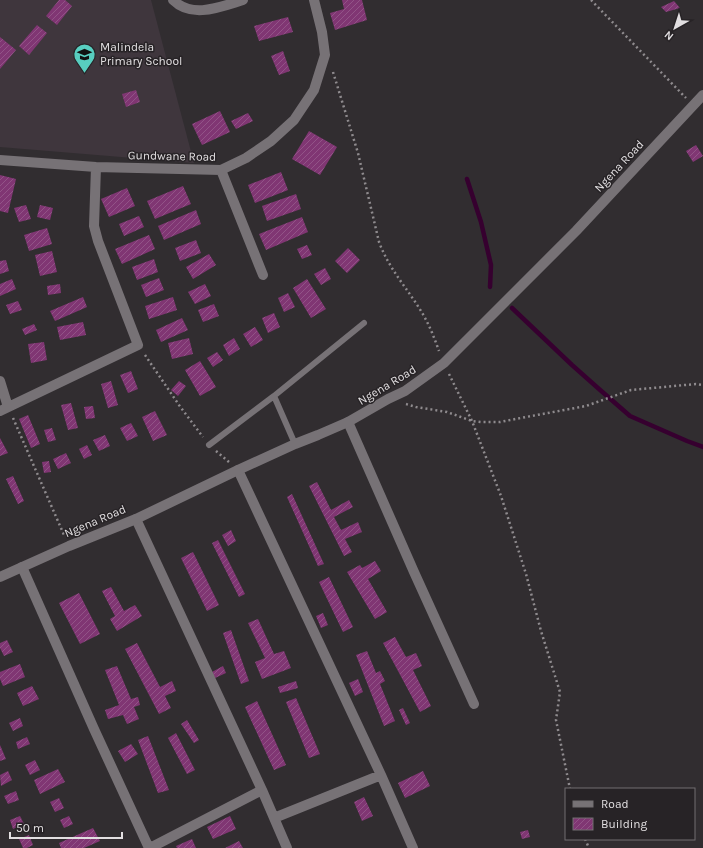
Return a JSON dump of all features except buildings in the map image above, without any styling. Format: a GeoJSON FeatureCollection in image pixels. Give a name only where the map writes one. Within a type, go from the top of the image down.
{"type":"FeatureCollection","features":[{"type":"Feature","properties":{"kind":"street"},"geometry":{"type":"LineString","coordinates":[[173,0],[179,6],[194,10],[210,10],[243,0]]}},
{"type":"Feature","properties":{"kind":"street","name":"Gundwane Road"},"geometry":{"type":"LineString","coordinates":[[0,160],[96,167],[221,170],[246,158],[271,141],[294,120],[314,90],[326,55],[314,0]]}},
{"type":"Feature","properties":{"kind":"street","name":"Ngena Road"},"geometry":{"type":"LineString","coordinates":[[0,578],[69,546],[136,519],[238,470],[348,422],[405,391],[444,363],[576,231],[703,95]]}},
{"type":"Feature","properties":{"kind":"street"},"geometry":{"type":"LineString","coordinates":[[0,381],[4,409],[138,345],[98,241],[94,226],[96,167]]}},
{"type":"Feature","properties":{"kind":"street"},"geometry":{"type":"LineString","coordinates":[[221,170],[263,275]]}},
{"type":"Feature","properties":{"kind":"street"},"geometry":{"type":"LineString","coordinates":[[348,422],[474,704]]}},
{"type":"Feature","properties":{"kind":"street"},"geometry":{"type":"LineString","coordinates":[[238,470],[381,774],[413,848]]}},
{"type":"Feature","properties":{"kind":"street"},"geometry":{"type":"LineString","coordinates":[[136,519],[262,790],[287,848]]}},
{"type":"Feature","properties":{"kind":"street"},"geometry":{"type":"LineString","coordinates":[[22,567],[94,729],[150,848],[262,790]]}},
{"type":"Feature","properties":{"kind":"street"},"geometry":{"type":"LineString","coordinates":[[274,818],[381,774]]}},
{"type":"Feature","properties":{"kind":"lane"},"geometry":{"type":"LineString","coordinates":[[209,445],[274,396],[364,323]]}},
{"type":"Feature","properties":{"kind":"lane"},"geometry":{"type":"LineString","coordinates":[[274,396],[295,444]]}},
{"type":"Feature","properties":{"kind":"path"},"geometry":{"type":"LineString","coordinates":[[591,0],[694,105]]}},
{"type":"Feature","properties":{"kind":"path"},"geometry":{"type":"LineString","coordinates":[[326,55],[334,72],[358,153],[379,242],[384,255],[430,327],[444,363],[472,421],[501,496],[526,574],[541,631],[560,692],[556,720],[570,788]]}},
{"type":"Feature","properties":{"kind":"path"},"geometry":{"type":"LineString","coordinates":[[138,345],[179,405],[209,445],[238,470]]}},
{"type":"Feature","properties":{"kind":"path"},"geometry":{"type":"LineString","coordinates":[[388,399],[416,407],[447,412],[472,421],[500,422],[586,406],[630,390],[696,384],[703,385]]}},
{"type":"Feature","properties":{"kind":"path"},"geometry":{"type":"LineString","coordinates":[[4,409],[69,546]]}},
{"type":"Feature","properties":{"kind":"shaded area","name":"Malindela Primary School"},"geometry":{"type":"Polygon","coordinates":[[[0,0],[151,0],[194,163],[0,147],[0,0]]]}},
{"type":"Feature","properties":{"kind":"waterway"},"geometry":{"type":"LineString","coordinates":[[467,179],[481,222],[491,265],[490,287]]}},
{"type":"Feature","properties":{"kind":"waterway"},"geometry":{"type":"LineString","coordinates":[[512,308],[572,365],[630,416],[703,447]]}},
{"type":"Feature","properties":{"kind":"place","name":"Malindela Primary School"},"geometry":{"type":"Point","coordinates":[85,74]}}]}
